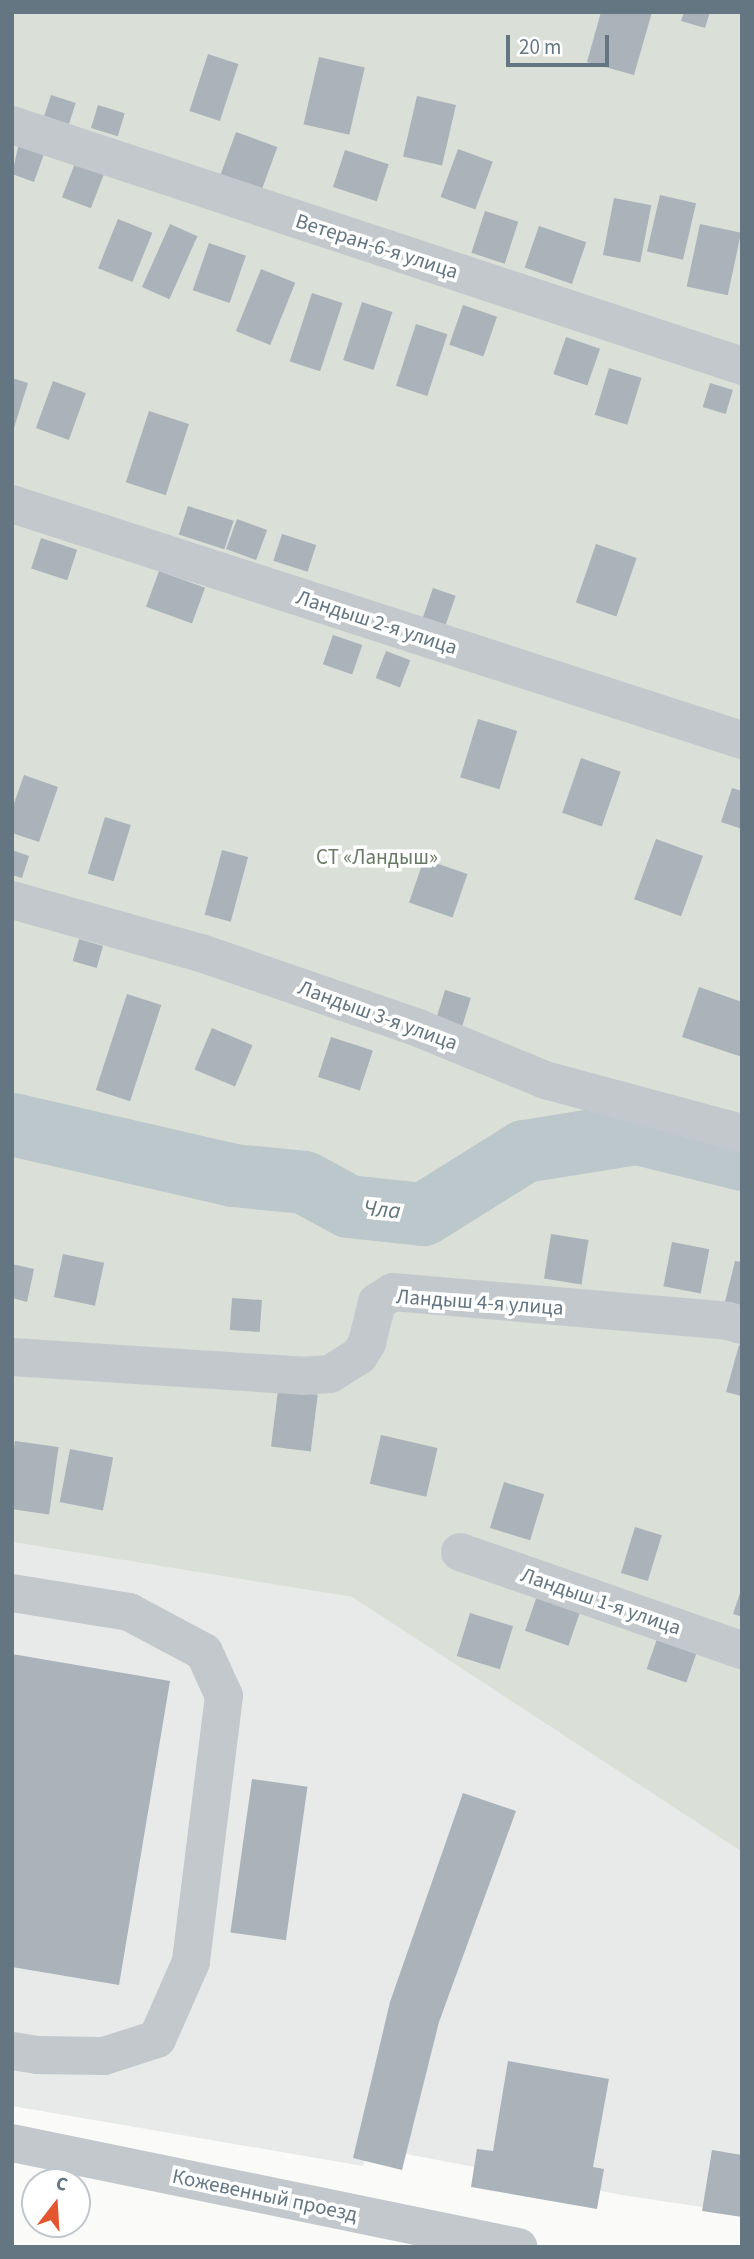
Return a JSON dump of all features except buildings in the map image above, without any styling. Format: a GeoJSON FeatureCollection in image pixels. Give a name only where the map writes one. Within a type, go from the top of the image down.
{"type":"FeatureCollection","features":[{"type":"Feature","properties":{"kind":"street","name":"Ветеран-6-я улица"},"geometry":{"type":"LineString","coordinates":[[12,125],[742,366]]}},
{"type":"Feature","properties":{"kind":"street","name":"Ландыш 2-я улица"},"geometry":{"type":"LineString","coordinates":[[12,504],[742,740]]}},
{"type":"Feature","properties":{"kind":"street","name":"Ландыш 3-я улица"},"geometry":{"type":"LineString","coordinates":[[12,900],[226,962],[416,1027],[545,1080],[742,1133]]}},
{"type":"Feature","properties":{"kind":"street","name":"Ландыш 4-я улица"},"geometry":{"type":"LineString","coordinates":[[12,1357],[302,1376],[330,1374],[359,1356],[367,1343],[377,1302],[393,1292],[728,1321],[742,1325]]}},
{"type":"Feature","properties":{"kind":"street","name":"Ландыш 1-я улица"},"geometry":{"type":"LineString","coordinates":[[460,1552],[742,1650]]}},
{"type":"Feature","properties":{"kind":"street"},"geometry":{"type":"LineString","coordinates":[[12,1593],[129,1612],[204,1652],[223,1696],[191,1962],[157,2039],[104,2056],[38,2055],[12,2051]]}},
{"type":"Feature","properties":{"kind":"street","name":"Кожевенный проезд"},"geometry":{"type":"LineString","coordinates":[[12,2143],[450,2240],[518,2247]]}},
{"type":"Feature","properties":{"kind":"shaded area"},"geometry":{"type":"Polygon","coordinates":[[[12,1542],[352,1597],[742,1852],[742,2213],[622,2195],[369,2147],[363,2166],[12,2106],[12,1542]]]}},
{"type":"Feature","properties":{"kind":"green space","name":"СТ «Ландыш»"},"geometry":{"type":"Polygon","coordinates":[[[12,12],[742,12],[742,1852],[352,1597],[12,1542],[12,12]]]}},
{"type":"Feature","properties":{"kind":"waterway","name":"Чла"},"geometry":{"type":"LineString","coordinates":[[12,1124],[233,1175],[304,1182],[348,1206],[423,1214],[524,1151],[637,1133],[742,1159]]}}]}
